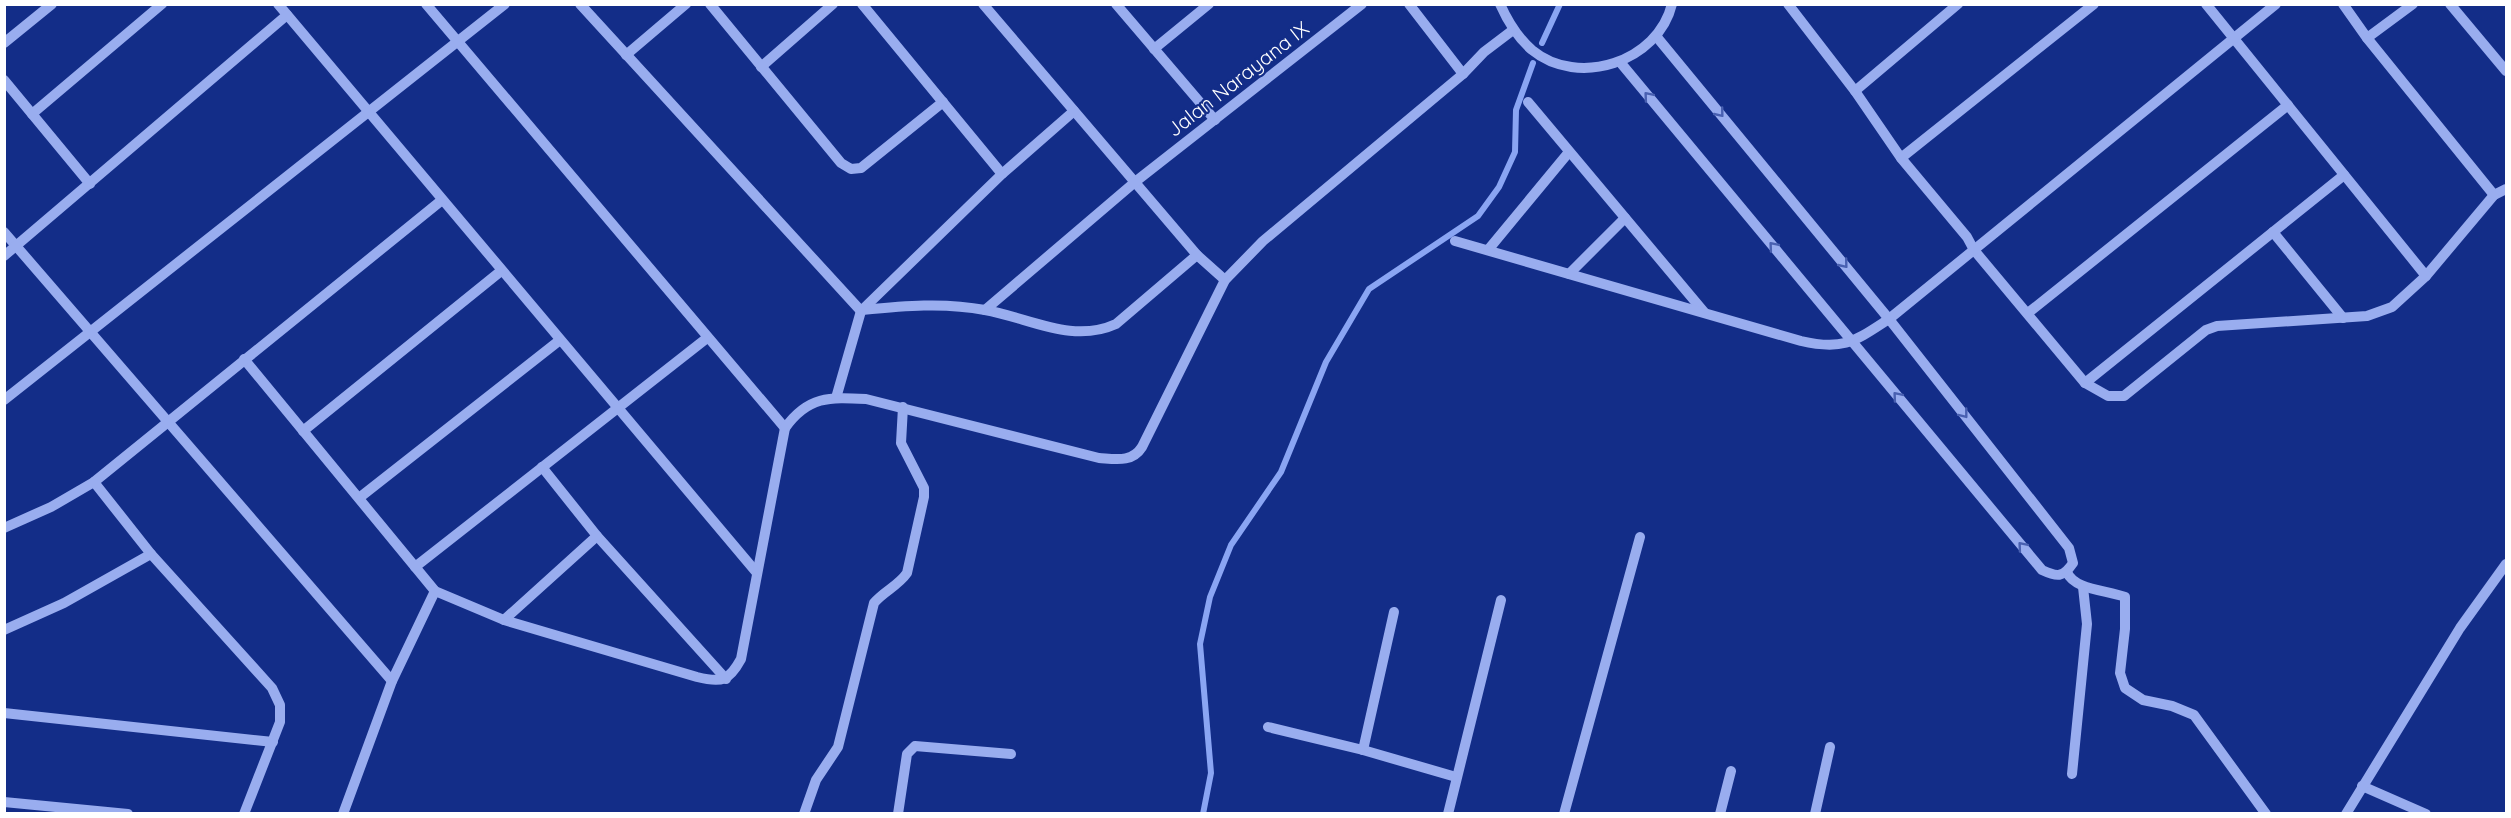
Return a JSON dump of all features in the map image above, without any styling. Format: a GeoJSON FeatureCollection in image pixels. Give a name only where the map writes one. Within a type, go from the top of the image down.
{"type":"FeatureCollection","features":[{"type":"Feature","properties":{"kind":"street"},"geometry":{"type":"LineString","coordinates":[[4,43],[52,4]]}},
{"type":"Feature","properties":{"kind":"street"},"geometry":{"type":"LineString","coordinates":[[32,114],[162,4]]}},
{"type":"Feature","properties":{"kind":"street"},"geometry":{"type":"LineString","coordinates":[[278,4],[757,573]]}},
{"type":"Feature","properties":{"kind":"street"},"geometry":{"type":"LineString","coordinates":[[426,4],[785,428]]}},
{"type":"Feature","properties":{"kind":"street"},"geometry":{"type":"LineString","coordinates":[[4,400],[505,4]]}},
{"type":"Feature","properties":{"kind":"street"},"geometry":{"type":"LineString","coordinates":[[580,4],[861,310]]}},
{"type":"Feature","properties":{"kind":"street"},"geometry":{"type":"LineString","coordinates":[[626,55],[686,4]]}},
{"type":"Feature","properties":{"kind":"street"},"geometry":{"type":"LineString","coordinates":[[710,4],[841,163],[851,169],[861,168],[943,102]]}},
{"type":"Feature","properties":{"kind":"street"},"geometry":{"type":"LineString","coordinates":[[761,67],[833,4]]}},
{"type":"Feature","properties":{"kind":"street"},"geometry":{"type":"LineString","coordinates":[[862,4],[1002,174]]}},
{"type":"Feature","properties":{"kind":"street"},"geometry":{"type":"LineString","coordinates":[[983,4],[1197,255],[1225,280]]}},
{"type":"Feature","properties":{"kind":"street"},"geometry":{"type":"LineString","coordinates":[[1116,4],[1215,120]]}},
{"type":"Feature","properties":{"kind":"street"},"geometry":{"type":"LineString","coordinates":[[1154,49],[1209,4]]}},
{"type":"Feature","properties":{"kind":"street","name":"Jalan Narayana IX"},"geometry":{"type":"LineString","coordinates":[[986,310],[1135,182],[1362,4]]}},
{"type":"Feature","properties":{"kind":"street"},"geometry":{"type":"LineString","coordinates":[[1409,4],[1463,74]]}},
{"type":"Feature","properties":{"kind":"street"},"geometry":{"type":"LineString","coordinates":[[1500,4],[1513,30],[1534,51],[1561,64],[1591,68],[1620,62],[1640,51],[1656,36],[1672,4]]}},
{"type":"Feature","properties":{"kind":"street"},"geometry":{"type":"LineString","coordinates":[[1788,4],[1855,91],[1901,158],[1967,237],[1974,250],[2085,383],[2108,396],[2124,396],[2197,336],[2217,326],[2367,316],[2392,307],[2426,276],[2494,195],[2506,189]]}},
{"type":"Feature","properties":{"kind":"street"},"geometry":{"type":"LineString","coordinates":[[1855,91],[1958,4]]}},
{"type":"Feature","properties":{"kind":"street"},"geometry":{"type":"LineString","coordinates":[[1901,158],[2094,4]]}},
{"type":"Feature","properties":{"kind":"street"},"geometry":{"type":"LineString","coordinates":[[2206,4],[2426,276]]}},
{"type":"Feature","properties":{"kind":"street"},"geometry":{"type":"LineString","coordinates":[[1455,241],[1819,345],[1853,342],[1889,319],[2276,4]]}},
{"type":"Feature","properties":{"kind":"street"},"geometry":{"type":"LineString","coordinates":[[2343,4],[2367,38],[2494,195]]}},
{"type":"Feature","properties":{"kind":"street"},"geometry":{"type":"LineString","coordinates":[[2367,38],[2413,4]]}},
{"type":"Feature","properties":{"kind":"street"},"geometry":{"type":"LineString","coordinates":[[2450,4],[2506,71]]}},
{"type":"Feature","properties":{"kind":"street"},"geometry":{"type":"LineString","coordinates":[[4,256],[287,15]]}},
{"type":"Feature","properties":{"kind":"street"},"geometry":{"type":"LineString","coordinates":[[244,359],[435,591],[504,620],[698,677],[712,680],[726,679],[735,671],[741,658],[785,428],[803,407],[814,401],[836,398],[866,399],[1099,458],[1126,459],[1132,457],[1142,447],[1225,280],[1263,241],[1463,74],[1484,52],[1513,30]]}},
{"type":"Feature","properties":{"kind":"street"},"geometry":{"type":"LineString","coordinates":[[1620,62],[2042,570],[2060,576],[2067,572],[2073,563],[2069,548],[1889,319],[1656,36]]}},
{"type":"Feature","properties":{"kind":"street"},"geometry":{"type":"LineString","coordinates":[[4,80],[90,184]]}},
{"type":"Feature","properties":{"kind":"street"},"geometry":{"type":"LineString","coordinates":[[1528,102],[1704,313]]}},
{"type":"Feature","properties":{"kind":"street"},"geometry":{"type":"LineString","coordinates":[[2028,313],[2288,105]]}},
{"type":"Feature","properties":{"kind":"street"},"geometry":{"type":"LineString","coordinates":[[836,398],[861,310],[1002,174],[1074,111]]}},
{"type":"Feature","properties":{"kind":"street"},"geometry":{"type":"LineString","coordinates":[[1488,250],[1569,152]]}},
{"type":"Feature","properties":{"kind":"street"},"geometry":{"type":"LineString","coordinates":[[2085,383],[2344,175]]}},
{"type":"Feature","properties":{"kind":"street"},"geometry":{"type":"LineString","coordinates":[[4,528],[51,507],[94,482],[441,200]]}},
{"type":"Feature","properties":{"kind":"street"},"geometry":{"type":"LineString","coordinates":[[1569,274],[1625,218]]}},
{"type":"Feature","properties":{"kind":"street"},"geometry":{"type":"LineString","coordinates":[[4,232],[392,681]]}},
{"type":"Feature","properties":{"kind":"street"},"geometry":{"type":"LineString","coordinates":[[2272,232],[2343,318]]}},
{"type":"Feature","properties":{"kind":"street"},"geometry":{"type":"LineString","coordinates":[[861,310],[921,304],[986,310],[1065,331],[1084,333],[1101,331],[1116,324],[1197,255]]}},
{"type":"Feature","properties":{"kind":"street"},"geometry":{"type":"LineString","coordinates":[[303,431],[501,271]]}},
{"type":"Feature","properties":{"kind":"street"},"geometry":{"type":"LineString","coordinates":[[415,567],[707,338]]}},
{"type":"Feature","properties":{"kind":"street"},"geometry":{"type":"LineString","coordinates":[[359,498],[560,340]]}},
{"type":"Feature","properties":{"kind":"street"},"geometry":{"type":"LineString","coordinates":[[804,813],[816,780],[838,747],[874,603],[902,581],[907,573],[924,488],[901,443],[903,407]]}},
{"type":"Feature","properties":{"kind":"street"},"geometry":{"type":"LineString","coordinates":[[542,467],[597,536],[726,679]]}},
{"type":"Feature","properties":{"kind":"street"},"geometry":{"type":"LineString","coordinates":[[94,482],[151,554],[272,688],[278,699],[281,714],[273,741],[244,813]]}},
{"type":"Feature","properties":{"kind":"street"},"geometry":{"type":"LineString","coordinates":[[504,620],[597,536]]}},
{"type":"Feature","properties":{"kind":"street"},"geometry":{"type":"LineString","coordinates":[[1564,813],[1640,537]]}},
{"type":"Feature","properties":{"kind":"street"},"geometry":{"type":"LineString","coordinates":[[4,630],[64,603],[151,554]]}},
{"type":"Feature","properties":{"kind":"street"},"geometry":{"type":"LineString","coordinates":[[2346,813],[2460,628],[2506,564]]}},
{"type":"Feature","properties":{"kind":"street"},"geometry":{"type":"LineString","coordinates":[[2067,572],[2072,582],[2109,590],[2125,597],[2125,629],[2120,673],[2125,688],[2143,700],[2172,706],[2194,715],[2265,813]]}},
{"type":"Feature","properties":{"kind":"street"},"geometry":{"type":"LineString","coordinates":[[2072,774],[2087,624],[2083,586]]}},
{"type":"Feature","properties":{"kind":"street"},"geometry":{"type":"LineString","coordinates":[[343,813],[392,681],[435,591]]}},
{"type":"Feature","properties":{"kind":"street"},"geometry":{"type":"LineString","coordinates":[[1448,813],[1501,600]]}},
{"type":"Feature","properties":{"kind":"street"},"geometry":{"type":"LineString","coordinates":[[1363,750],[1394,612]]}},
{"type":"Feature","properties":{"kind":"street"},"geometry":{"type":"LineString","coordinates":[[4,712],[273,741]]}},
{"type":"Feature","properties":{"kind":"street"},"geometry":{"type":"LineString","coordinates":[[1268,728],[1363,750],[1456,777]]}},
{"type":"Feature","properties":{"kind":"street"},"geometry":{"type":"LineString","coordinates":[[898,813],[906,759],[911,748],[921,746],[1011,754]]}},
{"type":"Feature","properties":{"kind":"street"},"geometry":{"type":"LineString","coordinates":[[1815,813],[1830,747]]}},
{"type":"Feature","properties":{"kind":"street"},"geometry":{"type":"LineString","coordinates":[[1720,813],[1731,771]]}},
{"type":"Feature","properties":{"kind":"street"},"geometry":{"type":"LineString","coordinates":[[2362,786],[2426,813]]}},
{"type":"Feature","properties":{"kind":"street"},"geometry":{"type":"LineString","coordinates":[[4,802],[128,813]]}},
{"type":"Feature","properties":{"kind":"waterway"},"geometry":{"type":"LineString","coordinates":[[1542,43],[1560,4]]}},
{"type":"Feature","properties":{"kind":"waterway"},"geometry":{"type":"LineString","coordinates":[[1203,814],[1211,773],[1200,644],[1210,597],[1231,545],[1281,472],[1326,362],[1369,289],[1478,216],[1499,187],[1515,152],[1516,110],[1533,63]]}}]}
